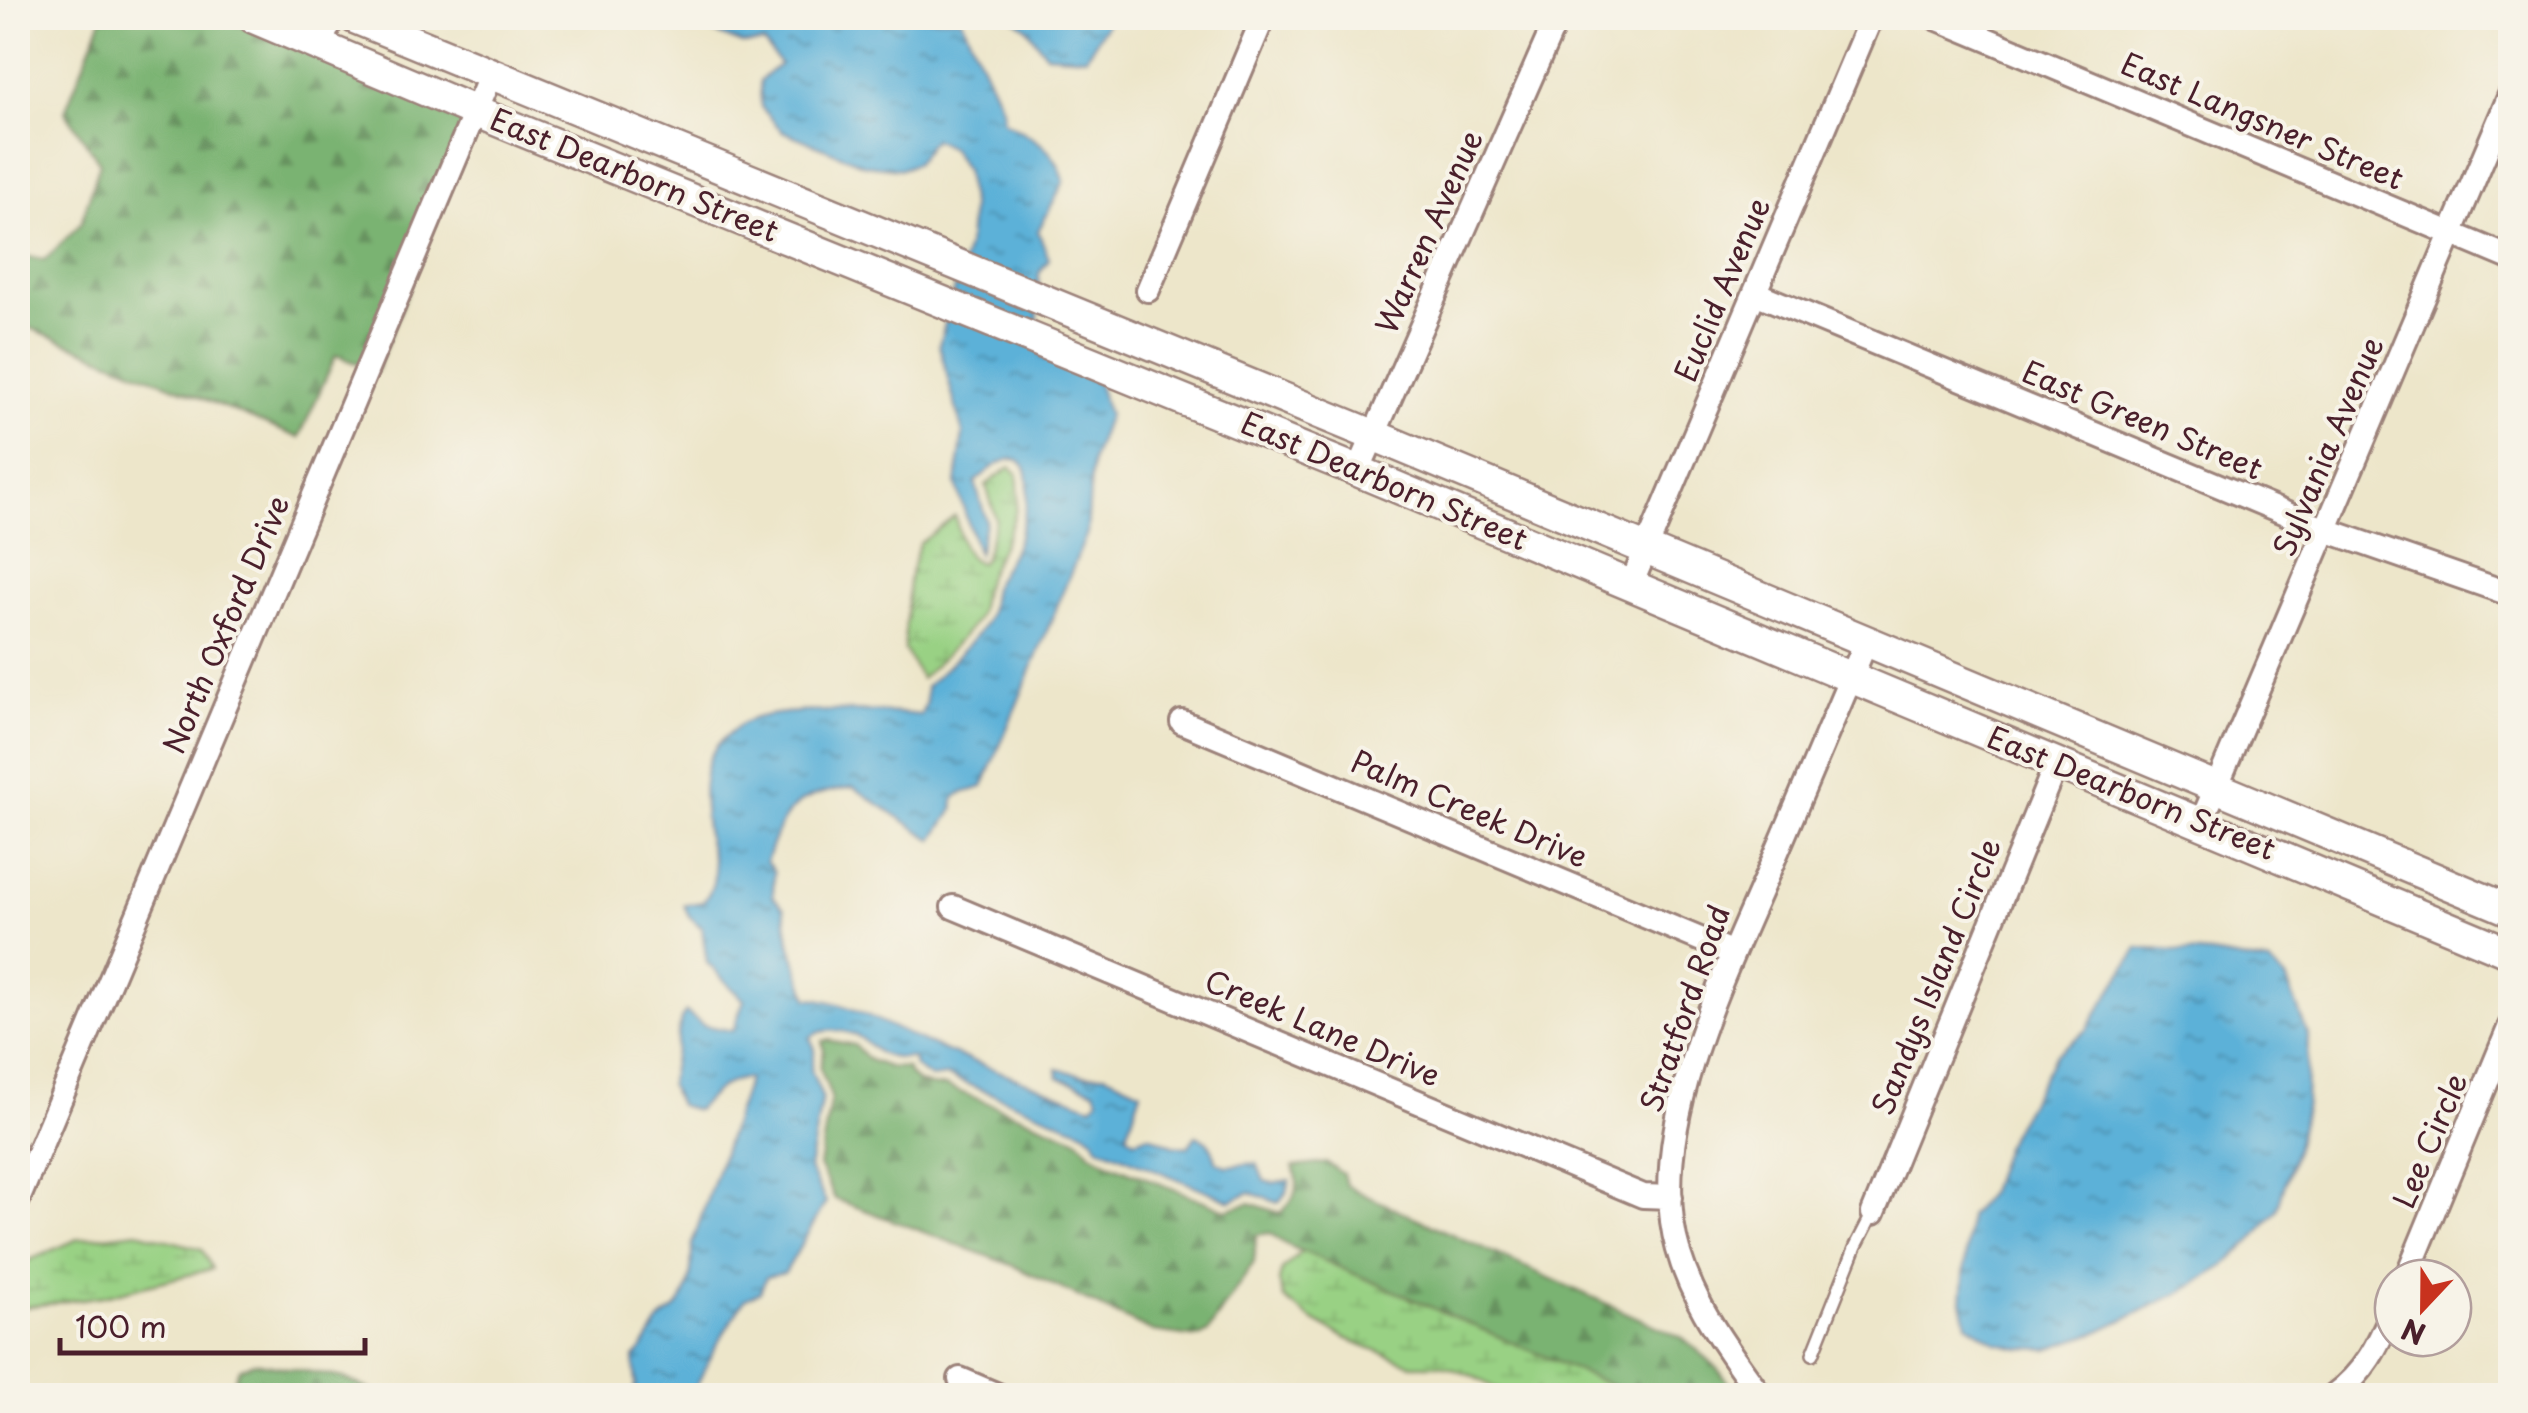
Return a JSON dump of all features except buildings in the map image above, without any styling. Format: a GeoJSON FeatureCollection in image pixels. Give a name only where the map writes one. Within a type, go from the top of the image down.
{"type":"FeatureCollection","features":[{"type":"Feature","properties":{"kind":"main road","name":"East Dearborn Street"},"geometry":{"type":"LineString","coordinates":[[254,18],[326,31],[476,112],[1358,471],[2510,953]]}},
{"type":"Feature","properties":{"kind":"main road","name":"East Dearborn Street"},"geometry":{"type":"LineString","coordinates":[[355,18],[1145,341],[2510,910]]}},
{"type":"Feature","properties":{"kind":"street"},"geometry":{"type":"LineString","coordinates":[[1148,290],[1263,18]]}},
{"type":"Feature","properties":{"kind":"street","name":"Warren Avenue"},"geometry":{"type":"LineString","coordinates":[[1358,471],[1557,18]]}},
{"type":"Feature","properties":{"kind":"street","name":"Euclid Avenue"},"geometry":{"type":"LineString","coordinates":[[1631,585],[1871,18]]}},
{"type":"Feature","properties":{"kind":"street","name":"East Langsner Street"},"geometry":{"type":"LineString","coordinates":[[1936,18],[2510,258]]}},
{"type":"Feature","properties":{"kind":"street","name":"North Oxford Drive"},"geometry":{"type":"LineString","coordinates":[[18,1200],[491,74]]}},
{"type":"Feature","properties":{"kind":"street","name":"Sylvania Avenue"},"geometry":{"type":"LineString","coordinates":[[2201,822],[2510,95]]}},
{"type":"Feature","properties":{"kind":"street","name":"East Green Street"},"geometry":{"type":"LineString","coordinates":[[1754,293],[2326,530],[2510,594]]}},
{"type":"Feature","properties":{"kind":"street","name":"Stratford Road"},"geometry":{"type":"LineString","coordinates":[[1761,1396],[1720,1340],[1697,1298],[1673,1224],[1673,1134],[1734,953],[1866,642]]}},
{"type":"Feature","properties":{"kind":"street","name":"Palm Creek Drive"},"geometry":{"type":"LineString","coordinates":[[1182,722],[1734,953]]}},
{"type":"Feature","properties":{"kind":"street","name":"Sandys Island Circle"},"geometry":{"type":"LineString","coordinates":[[1873,1213],[2056,764]]}},
{"type":"Feature","properties":{"kind":"street","name":"Creek Lane Drive"},"geometry":{"type":"LineString","coordinates":[[952,907],[1642,1196],[1670,1198]]}},
{"type":"Feature","properties":{"kind":"street","name":"Lee Circle"},"geometry":{"type":"LineString","coordinates":[[2414,1258],[2510,1026]]}},
{"type":"Feature","properties":{"kind":"street"},"geometry":{"type":"LineString","coordinates":[[2333,1396],[2357,1376],[2373,1354]]}},
{"type":"Feature","properties":{"kind":"street"},"geometry":{"type":"LineString","coordinates":[[960,1379],[1000,1396]]}},
{"type":"Feature","properties":{"kind":"lane"},"geometry":{"type":"LineString","coordinates":[[1813,1354],[1873,1213]]}},
{"type":"Feature","properties":{"kind":"green space"},"geometry":{"type":"Polygon","coordinates":[[[102,18],[223,18],[474,124],[376,371],[336,355],[299,438],[18,323],[18,255],[45,260],[81,223],[100,163],[65,111],[102,18]]]}},
{"type":"Feature","properties":{"kind":"green space"},"geometry":{"type":"Polygon","coordinates":[[[1010,467],[1017,473],[1014,519],[985,584],[977,617],[921,679],[904,649],[909,579],[919,544],[955,516],[965,550],[980,563],[996,519],[986,485],[1010,467]]]}},
{"type":"Feature","properties":{"kind":"green space"},"geometry":{"type":"Polygon","coordinates":[[[822,1041],[854,1045],[869,1060],[888,1067],[906,1068],[922,1084],[945,1086],[1079,1139],[1091,1153],[1116,1166],[1226,1210],[1250,1203],[1280,1213],[1295,1192],[1293,1167],[1326,1163],[1343,1174],[1346,1185],[1367,1196],[1683,1338],[1740,1395],[1632,1395],[1285,1244],[1270,1233],[1256,1235],[1254,1262],[1208,1332],[1198,1338],[1153,1332],[1012,1265],[835,1199],[819,1166],[831,1097],[820,1068],[822,1041]]]}},
{"type":"Feature","properties":{"kind":"green space"},"geometry":{"type":"Polygon","coordinates":[[[138,1232],[202,1249],[212,1269],[104,1296],[18,1308],[18,1265],[78,1239],[138,1232]]]}},
{"type":"Feature","properties":{"kind":"green space"},"geometry":{"type":"Polygon","coordinates":[[[1302,1251],[1632,1395],[1507,1395],[1473,1376],[1441,1365],[1414,1365],[1347,1339],[1284,1299],[1279,1281],[1282,1270],[1302,1251]]]}},
{"type":"Feature","properties":{"kind":"green space"},"geometry":{"type":"Polygon","coordinates":[[[254,1362],[344,1378],[380,1395],[229,1395],[239,1369],[254,1362]]]}},
{"type":"Feature","properties":{"kind":"water"},"geometry":{"type":"Polygon","coordinates":[[[678,18],[775,18],[791,22],[796,18],[961,18],[1002,108],[1003,121],[1049,151],[1064,181],[1038,231],[1049,259],[1039,273],[1037,343],[1042,357],[1097,382],[1108,415],[1092,460],[1087,533],[983,787],[959,794],[933,840],[853,787],[804,800],[779,828],[766,862],[774,871],[773,897],[784,908],[789,940],[808,998],[852,1009],[924,1042],[1092,1106],[1098,1099],[1095,1090],[1058,1077],[1057,1069],[1084,1075],[1105,1074],[1141,1091],[1127,1134],[1135,1140],[1149,1135],[1188,1147],[1196,1136],[1200,1137],[1212,1149],[1216,1161],[1226,1166],[1257,1163],[1264,1181],[1290,1180],[1278,1203],[1250,1192],[1231,1201],[1098,1146],[1083,1130],[947,1076],[931,1078],[915,1067],[913,1058],[885,1056],[850,1033],[821,1032],[810,1038],[815,1049],[811,1070],[822,1097],[809,1169],[826,1202],[785,1273],[766,1277],[760,1292],[744,1300],[692,1395],[631,1396],[636,1387],[634,1358],[660,1322],[676,1308],[688,1286],[692,1244],[748,1079],[726,1084],[696,1110],[678,1105],[669,1084],[681,1019],[686,1012],[703,1025],[733,1031],[744,1000],[707,963],[702,928],[684,905],[703,902],[713,884],[703,798],[711,756],[733,730],[759,717],[830,711],[921,715],[926,687],[969,644],[988,616],[994,585],[1019,536],[1028,483],[1020,461],[1010,459],[975,482],[986,520],[978,554],[956,484],[963,434],[939,345],[968,243],[971,207],[965,171],[952,149],[933,139],[916,163],[902,169],[865,165],[782,131],[761,107],[760,80],[780,64],[764,43],[742,44],[678,18]]]}},
{"type":"Feature","properties":{"kind":"water"},"geometry":{"type":"Polygon","coordinates":[[[1013,18],[1110,18],[1086,57],[1046,54],[1026,27],[1013,18]]]}},
{"type":"Feature","properties":{"kind":"water"},"geometry":{"type":"Polygon","coordinates":[[[2138,948],[2270,964],[2286,979],[2308,1035],[2306,1104],[2277,1210],[2251,1242],[2223,1267],[2182,1292],[2095,1333],[2048,1349],[1997,1343],[1967,1324],[1962,1301],[1969,1216],[1989,1192],[2004,1147],[2056,1054],[2087,1030],[2138,948]]]}}]}
